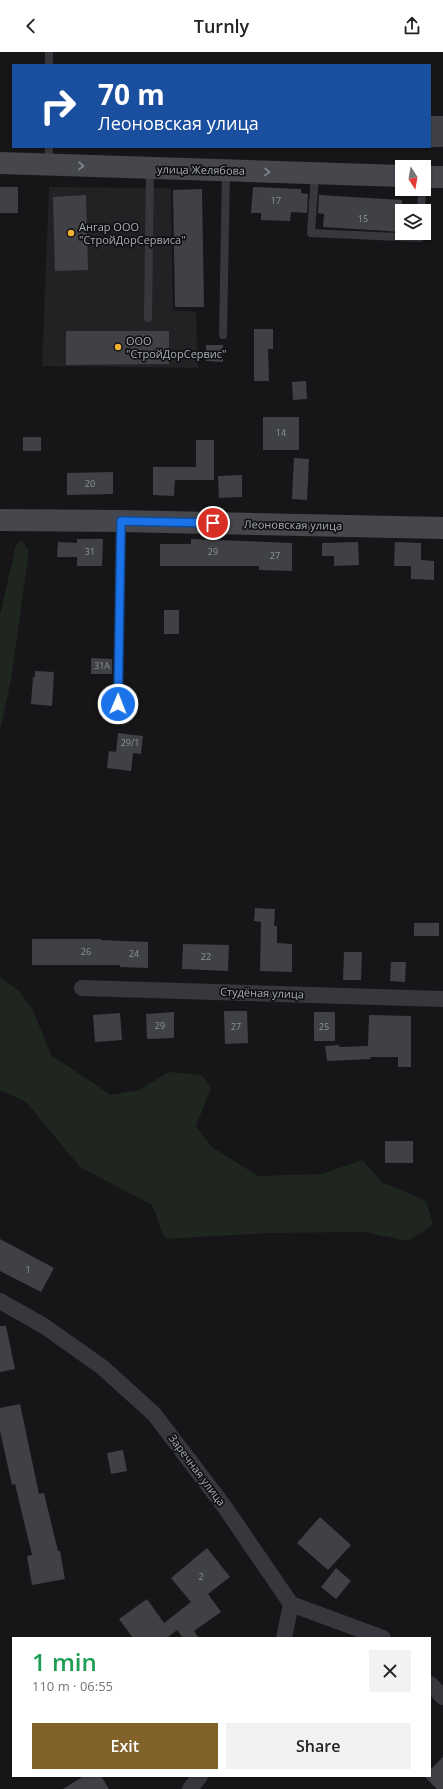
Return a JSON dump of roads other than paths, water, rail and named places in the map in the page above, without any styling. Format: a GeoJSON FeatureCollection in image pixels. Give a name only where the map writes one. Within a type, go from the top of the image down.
{"type":"FeatureCollection","features":[{"type":"Feature","properties":{"kind":"street","name":"улица Желябова"},"geometry":{"type":"LineString","coordinates":[[0,163],[48,156],[150,168],[395,176]]}},
{"type":"Feature","properties":{"kind":"street"},"geometry":{"type":"LineString","coordinates":[[431,177],[443,177]]}},
{"type":"Feature","properties":{"kind":"street","name":"Леоновская улица"},"geometry":{"type":"LineString","coordinates":[[0,520],[443,528]]}},
{"type":"Feature","properties":{"kind":"street","name":"Студёная улица"},"geometry":{"type":"LineString","coordinates":[[82,988],[443,999]]}},
{"type":"Feature","properties":{"kind":"street","name":"Заречная улица"},"geometry":{"type":"LineString","coordinates":[[0,1300],[44,1326],[102,1367],[154,1414],[224,1506],[290,1604]]}},
{"type":"Feature","properties":{"kind":"street"},"geometry":{"type":"LineString","coordinates":[[284,1637],[290,1604],[380,1637]]}},
{"type":"Feature","properties":{"kind":"street"},"geometry":{"type":"LineString","coordinates":[[431,1685],[443,1697]]}},
{"type":"Feature","properties":{"kind":"street"},"geometry":{"type":"LineString","coordinates":[[190,1789],[199,1777]]}},
{"type":"Feature","properties":{"kind":"lane"},"geometry":{"type":"LineString","coordinates":[[49,52],[49,64]]}},
{"type":"Feature","properties":{"kind":"lane"},"geometry":{"type":"LineString","coordinates":[[148,318],[150,168]]}},
{"type":"Feature","properties":{"kind":"lane"},"geometry":{"type":"LineString","coordinates":[[224,335],[226,170]]}},
{"type":"Feature","properties":{"kind":"lane"},"geometry":{"type":"LineString","coordinates":[[315,173],[311,233],[395,237]]}},
{"type":"Feature","properties":{"kind":"lane"},"geometry":{"type":"LineString","coordinates":[[118,704],[121,521]]}},
{"type":"Feature","properties":{"kind":"place","name":"Ангар ООО \"СтройДорСервиса\""},"geometry":{"type":"Point","coordinates":[71,233]}},
{"type":"Feature","properties":{"kind":"place","name":"ООО \"СтройДорСервис\""},"geometry":{"type":"Point","coordinates":[118,347]}}]}
